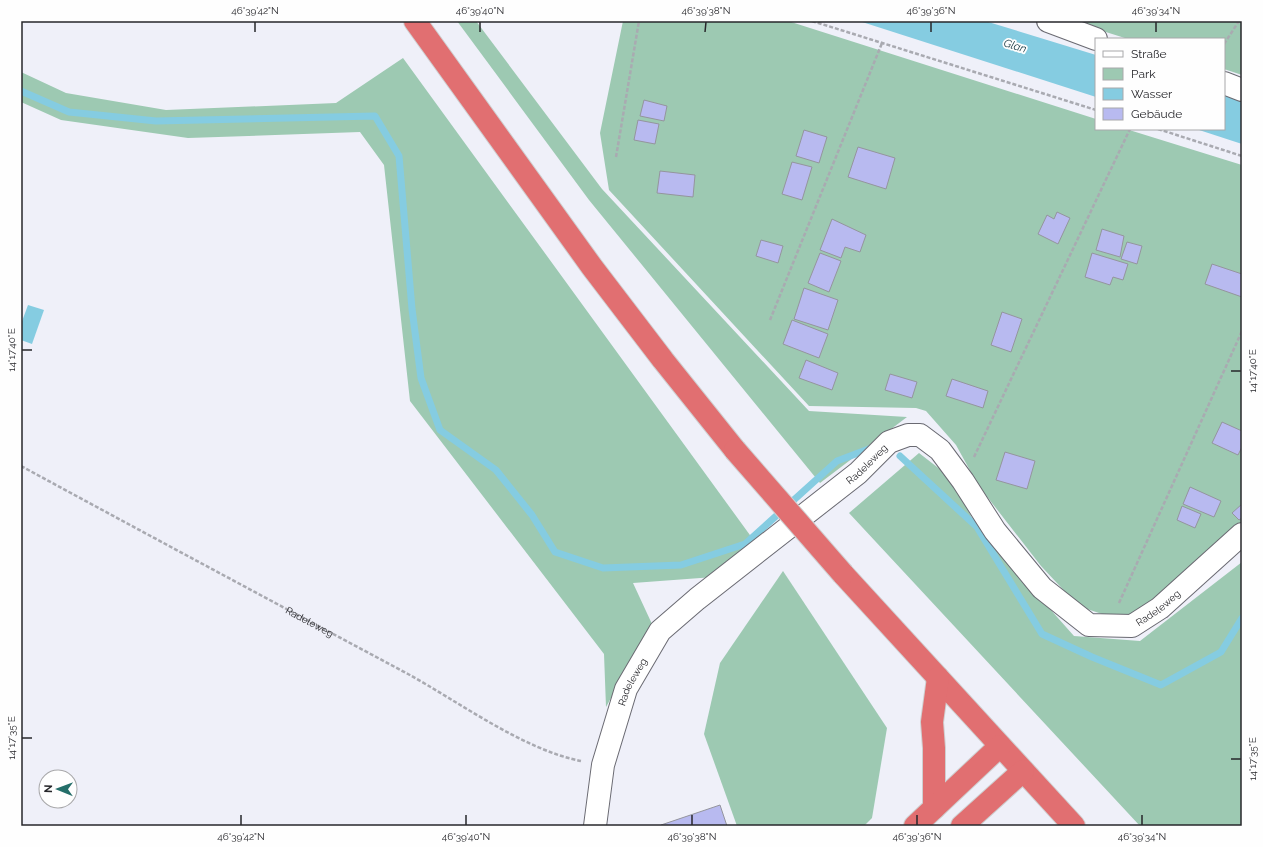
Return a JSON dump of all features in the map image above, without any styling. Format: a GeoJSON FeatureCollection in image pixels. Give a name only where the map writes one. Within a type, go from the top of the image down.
{"type":"FeatureCollection","features":[{"type":"Feature","properties":{"kind":"highway"},"geometry":{"type":"LineString","coordinates":[[415,21],[592,267],[663,360],[735,450],[843,574],[1074,826]]}},
{"type":"Feature","properties":{"kind":"highway"},"geometry":{"type":"LineString","coordinates":[[934,808],[934,748],[932,722],[938,678]]}},
{"type":"Feature","properties":{"kind":"highway"},"geometry":{"type":"LineString","coordinates":[[915,826],[1000,746]]}},
{"type":"Feature","properties":{"kind":"highway"},"geometry":{"type":"LineString","coordinates":[[962,826],[1023,770]]}},
{"type":"Feature","properties":{"kind":"street"},"geometry":{"type":"LineString","coordinates":[[1048,21],[1095,39]]}},
{"type":"Feature","properties":{"kind":"street"},"geometry":{"type":"LineString","coordinates":[[1225,84],[1242,90]]}},
{"type":"Feature","properties":{"kind":"street","name":"Radeleweg"},"geometry":{"type":"LineString","coordinates":[[595,826],[603,765],[626,689],[660,631],[697,599],[858,473],[889,442],[908,434],[920,435],[940,450],[963,481],[995,531],[1042,588],[1089,625],[1108,627],[1132,626],[1160,608],[1242,534]]}},
{"type":"Feature","properties":{"kind":"path"},"geometry":{"type":"LineString","coordinates":[[616,157],[639,21]]}},
{"type":"Feature","properties":{"kind":"path"},"geometry":{"type":"LineString","coordinates":[[812,21],[1095,110]]}},
{"type":"Feature","properties":{"kind":"path"},"geometry":{"type":"LineString","coordinates":[[1225,42],[1239,21]]}},
{"type":"Feature","properties":{"kind":"path"},"geometry":{"type":"LineString","coordinates":[[770,320],[882,43]]}},
{"type":"Feature","properties":{"kind":"path"},"geometry":{"type":"LineString","coordinates":[[963,481],[1130,130]]}},
{"type":"Feature","properties":{"kind":"path"},"geometry":{"type":"LineString","coordinates":[[1161,130],[1242,156]]}},
{"type":"Feature","properties":{"kind":"path"},"geometry":{"type":"LineString","coordinates":[[1108,627],[1242,330]]}},
{"type":"Feature","properties":{"kind":"path","name":"Radeleweg"},"geometry":{"type":"LineString","coordinates":[[21,466],[417,679],[512,733],[567,758],[603,765]]}},
{"type":"Feature","properties":{"kind":"green space"},"geometry":{"type":"Polygon","coordinates":[[[457,21],[476,21],[602,189],[809,411],[907,417],[820,483],[589,200],[457,21]]]}},
{"type":"Feature","properties":{"kind":"green space"},"geometry":{"type":"Polygon","coordinates":[[[623,21],[788,21],[1095,119],[1095,130],[1129,130],[1242,165],[1242,525],[1149,607],[1129,615],[1108,616],[1087,609],[1071,598],[1041,566],[978,485],[956,445],[926,411],[916,408],[809,406],[609,190],[600,133],[623,21]]]}},
{"type":"Feature","properties":{"kind":"green space"},"geometry":{"type":"Polygon","coordinates":[[[1071,21],[1242,21],[1242,75],[1225,69],[1225,38],[1125,38],[1071,21]]]}},
{"type":"Feature","properties":{"kind":"green space"},"geometry":{"type":"Polygon","coordinates":[[[403,58],[755,542],[714,577],[633,583],[652,624],[606,707],[604,654],[410,401],[384,165],[360,132],[188,138],[61,120],[21,102],[21,72],[66,93],[166,110],[336,103],[403,58]]]}},
{"type":"Feature","properties":{"kind":"green space"},"geometry":{"type":"Polygon","coordinates":[[[919,453],[950,477],[977,527],[1074,636],[1140,641],[1242,562],[1242,826],[1140,826],[849,513],[919,453]]]}},
{"type":"Feature","properties":{"kind":"green space"},"geometry":{"type":"Polygon","coordinates":[[[783,571],[887,728],[872,818],[864,826],[737,826],[704,734],[720,663],[783,571]]]}},
{"type":"Feature","properties":{"kind":"water","name":"Glan"},"geometry":{"type":"Polygon","coordinates":[[[859,21],[985,21],[1095,55],[1095,97],[859,21]]]}},
{"type":"Feature","properties":{"kind":"water"},"geometry":{"type":"Polygon","coordinates":[[[1225,94],[1242,99],[1242,144],[1199,130],[1225,130],[1225,94]]]}},
{"type":"Feature","properties":{"kind":"water"},"geometry":{"type":"Polygon","coordinates":[[[28,305],[44,310],[32,344],[21,340],[21,324],[28,305]]]}},
{"type":"Feature","properties":{"kind":"building"},"geometry":{"type":"Polygon","coordinates":[[[644,100],[667,106],[664,121],[640,116],[644,100]]]}},
{"type":"Feature","properties":{"kind":"building"},"geometry":{"type":"Polygon","coordinates":[[[638,120],[659,124],[655,144],[634,140],[638,120]]]}},
{"type":"Feature","properties":{"kind":"building"},"geometry":{"type":"Polygon","coordinates":[[[804,130],[827,137],[819,163],[796,156],[804,130]]]}},
{"type":"Feature","properties":{"kind":"building"},"geometry":{"type":"Polygon","coordinates":[[[858,147],[895,158],[886,189],[848,177],[858,147]]]}},
{"type":"Feature","properties":{"kind":"building"},"geometry":{"type":"Polygon","coordinates":[[[792,162],[812,167],[802,200],[782,194],[792,162]]]}},
{"type":"Feature","properties":{"kind":"building"},"geometry":{"type":"Polygon","coordinates":[[[660,171],[695,175],[693,197],[657,193],[660,171]]]}},
{"type":"Feature","properties":{"kind":"building"},"geometry":{"type":"Polygon","coordinates":[[[1057,212],[1070,218],[1058,244],[1038,234],[1047,215],[1054,219],[1057,212]]]}},
{"type":"Feature","properties":{"kind":"building"},"geometry":{"type":"Polygon","coordinates":[[[832,219],[866,235],[860,252],[845,247],[841,258],[820,250],[832,219]]]}},
{"type":"Feature","properties":{"kind":"building"},"geometry":{"type":"Polygon","coordinates":[[[1102,229],[1124,236],[1120,257],[1096,250],[1102,229]]]}},
{"type":"Feature","properties":{"kind":"building"},"geometry":{"type":"Polygon","coordinates":[[[761,240],[783,246],[778,263],[756,256],[761,240]]]}},
{"type":"Feature","properties":{"kind":"building"},"geometry":{"type":"Polygon","coordinates":[[[1127,242],[1142,246],[1137,264],[1121,259],[1127,242]]]}},
{"type":"Feature","properties":{"kind":"building"},"geometry":{"type":"Polygon","coordinates":[[[820,253],[841,261],[829,292],[808,283],[820,253]]]}},
{"type":"Feature","properties":{"kind":"building"},"geometry":{"type":"Polygon","coordinates":[[[1092,253],[1128,264],[1123,280],[1113,277],[1110,285],[1085,277],[1092,253]]]}},
{"type":"Feature","properties":{"kind":"building"},"geometry":{"type":"Polygon","coordinates":[[[1212,264],[1242,274],[1242,297],[1205,284],[1212,264]]]}},
{"type":"Feature","properties":{"kind":"building"},"geometry":{"type":"Polygon","coordinates":[[[804,288],[838,300],[828,330],[794,319],[804,288]]]}},
{"type":"Feature","properties":{"kind":"building"},"geometry":{"type":"Polygon","coordinates":[[[1002,312],[1022,319],[1011,352],[991,345],[1002,312]]]}},
{"type":"Feature","properties":{"kind":"building"},"geometry":{"type":"Polygon","coordinates":[[[792,320],[828,334],[819,358],[783,344],[792,320]]]}},
{"type":"Feature","properties":{"kind":"building"},"geometry":{"type":"Polygon","coordinates":[[[806,360],[838,373],[832,390],[799,378],[806,360]]]}},
{"type":"Feature","properties":{"kind":"building"},"geometry":{"type":"Polygon","coordinates":[[[890,374],[917,382],[912,398],[885,390],[890,374]]]}},
{"type":"Feature","properties":{"kind":"building"},"geometry":{"type":"Polygon","coordinates":[[[952,379],[988,391],[983,408],[946,396],[952,379]]]}},
{"type":"Feature","properties":{"kind":"building"},"geometry":{"type":"Polygon","coordinates":[[[1222,422],[1242,431],[1242,447],[1238,455],[1212,443],[1222,422]]]}},
{"type":"Feature","properties":{"kind":"building"},"geometry":{"type":"Polygon","coordinates":[[[1005,452],[1035,461],[1027,489],[996,480],[1005,452]]]}},
{"type":"Feature","properties":{"kind":"building"},"geometry":{"type":"Polygon","coordinates":[[[1190,487],[1221,501],[1214,517],[1183,504],[1190,487]]]}},
{"type":"Feature","properties":{"kind":"building"},"geometry":{"type":"Polygon","coordinates":[[[1242,504],[1242,518],[1239,520],[1232,513],[1242,504]]]}},
{"type":"Feature","properties":{"kind":"building"},"geometry":{"type":"Polygon","coordinates":[[[1182,506],[1201,514],[1195,528],[1177,520],[1182,506]]]}},
{"type":"Feature","properties":{"kind":"building"},"geometry":{"type":"Polygon","coordinates":[[[720,805],[727,826],[661,826],[661,825],[720,805]]]}},
{"type":"Feature","properties":{"kind":"waterway"},"geometry":{"type":"LineString","coordinates":[[21,91],[69,112],[156,121],[375,116],[399,156],[412,309],[421,378],[440,430],[496,470],[532,515],[555,552],[603,568],[681,565],[745,544],[837,461],[874,447]]}},
{"type":"Feature","properties":{"kind":"waterway"},"geometry":{"type":"LineString","coordinates":[[900,456],[977,527],[1042,634],[1092,657],[1161,685],[1221,652],[1242,618]]}}]}
